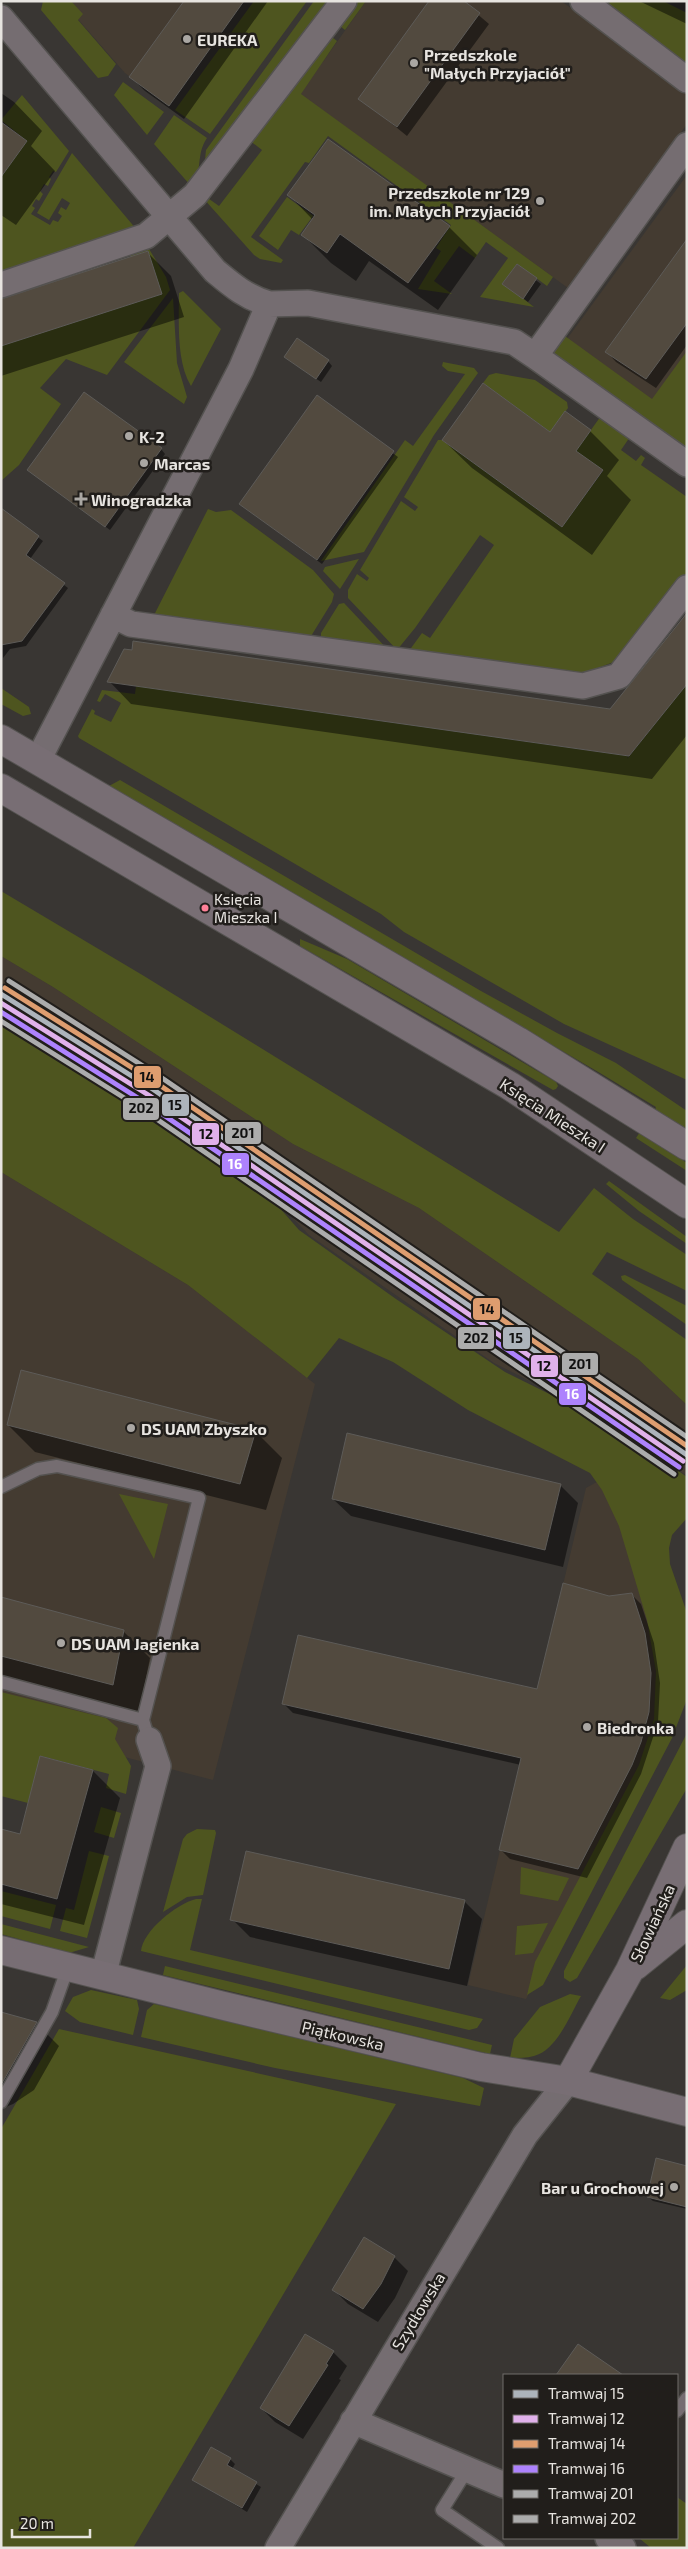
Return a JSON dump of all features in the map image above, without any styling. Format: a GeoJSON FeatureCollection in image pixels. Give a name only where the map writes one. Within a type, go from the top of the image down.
{"type":"FeatureCollection","features":[{"type":"Feature","properties":{"kind":"street"},"geometry":{"type":"LineString","coordinates":[[1,285],[146,236],[195,195],[344,1]]}},
{"type":"Feature","properties":{"kind":"street"},"geometry":{"type":"LineString","coordinates":[[583,1],[687,80]]}},
{"type":"Feature","properties":{"kind":"street"},"geometry":{"type":"LineString","coordinates":[[1,18],[215,270],[236,290],[251,299],[269,304],[308,303],[514,342],[687,464]]}},
{"type":"Feature","properties":{"kind":"street"},"geometry":{"type":"LineString","coordinates":[[535,356],[687,145]]}},
{"type":"Feature","properties":{"kind":"street"},"geometry":{"type":"LineString","coordinates":[[11,793],[38,760],[241,369],[269,304]]}},
{"type":"Feature","properties":{"kind":"street"},"geometry":{"type":"LineString","coordinates":[[113,615],[131,624],[583,686],[619,676],[687,588]]}},
{"type":"Feature","properties":{"kind":"street"},"geometry":{"type":"LineString","coordinates":[[1,739],[518,1041],[687,1146]]}},
{"type":"Feature","properties":{"kind":"street","name":"Księcia Mieszka I"},"geometry":{"type":"LineString","coordinates":[[11,793],[510,1086],[687,1204]]}},
{"type":"Feature","properties":{"kind":"street"},"geometry":{"type":"LineString","coordinates":[[103,1976],[158,1766],[146,1730]]}},
{"type":"Feature","properties":{"kind":"street","name":"Słowiańska"},"geometry":{"type":"LineString","coordinates":[[568,2081],[630,1970],[687,1848]]}},
{"type":"Feature","properties":{"kind":"street","name":"Słowiańska"},"geometry":{"type":"LineString","coordinates":[[630,1970],[687,1924]]}},
{"type":"Feature","properties":{"kind":"street","name":"Piątkowska"},"geometry":{"type":"LineString","coordinates":[[1,1950],[496,2071],[568,2081],[687,2112]]}},
{"type":"Feature","properties":{"kind":"street","name":"Szydłowska"},"geometry":{"type":"LineString","coordinates":[[278,2548],[525,2135],[568,2081]]}},
{"type":"Feature","properties":{"kind":"street"},"geometry":{"type":"LineString","coordinates":[[353,2421],[503,2485]]}},
{"type":"Feature","properties":{"kind":"street"},"geometry":{"type":"LineString","coordinates":[[610,2539],[623,2548]]}},
{"type":"Feature","properties":{"kind":"lane"},"geometry":{"type":"LineString","coordinates":[[1,1487],[38,1469],[57,1466],[199,1498],[146,1730],[1,1682]]}},
{"type":"Feature","properties":{"kind":"lane"},"geometry":{"type":"LineString","coordinates":[[1,2102],[52,2012],[68,1967]]}},
{"type":"Feature","properties":{"kind":"lane"},"geometry":{"type":"LineString","coordinates":[[678,2410],[687,2398]]}},
{"type":"Feature","properties":{"kind":"lane"},"geometry":{"type":"LineString","coordinates":[[467,2470],[442,2510],[498,2548]]}},
{"type":"Feature","properties":{"kind":"shaded area"},"geometry":{"type":"Polygon","coordinates":[[[62,1],[244,1],[169,106],[125,73],[62,1]]]}},
{"type":"Feature","properties":{"kind":"shaded area","name":"Przedszkole nr 129 im. Małych Przyjaciół"},"geometry":{"type":"Polygon","coordinates":[[[366,1],[561,1],[687,91],[687,124],[568,288],[300,94],[366,1]]]}},
{"type":"Feature","properties":{"kind":"shaded area"},"geometry":{"type":"Polygon","coordinates":[[[687,175],[687,452],[553,358],[687,175]]]}},
{"type":"Feature","properties":{"kind":"shaded area"},"geometry":{"type":"Polygon","coordinates":[[[1,956],[53,987],[293,1144],[419,1208],[638,1359],[687,1405],[687,1476],[607,1420],[494,1363],[309,1235],[239,1163],[1,1010],[1,956]]]}},
{"type":"Feature","properties":{"kind":"shaded area"},"geometry":{"type":"Polygon","coordinates":[[[1,1172],[188,1285],[315,1384],[213,1780],[1,1725],[1,1172]]]}},
{"type":"Feature","properties":{"kind":"shaded area"},"geometry":{"type":"Polygon","coordinates":[[[611,1474],[682,1702],[526,1999],[468,1985],[586,1488],[611,1474]]]}},
{"type":"Feature","properties":{"kind":"green space"},"geometry":{"type":"Polygon","coordinates":[[[43,1],[71,1],[83,14],[78,20],[116,64],[108,76],[98,78],[41,10],[43,1]]]}},
{"type":"Feature","properties":{"kind":"green space"},"geometry":{"type":"Polygon","coordinates":[[[254,1],[307,1],[210,134],[175,110],[254,1]]]}},
{"type":"Feature","properties":{"kind":"green space"},"geometry":{"type":"Polygon","coordinates":[[[314,1],[338,1],[204,169],[206,150],[314,1]]]}},
{"type":"Feature","properties":{"kind":"green space"},"geometry":{"type":"Polygon","coordinates":[[[354,1],[366,1],[345,30],[340,26],[354,1]]]}},
{"type":"Feature","properties":{"kind":"green space"},"geometry":{"type":"Polygon","coordinates":[[[610,1],[663,1],[687,13],[687,73],[608,8],[610,1]]]}},
{"type":"Feature","properties":{"kind":"green space"},"geometry":{"type":"Polygon","coordinates":[[[332,37],[337,41],[301,94],[553,277],[547,286],[517,264],[503,283],[534,307],[480,297],[508,258],[486,242],[475,258],[459,246],[434,281],[452,294],[418,289],[441,251],[436,248],[451,225],[328,136],[309,163],[305,162],[251,237],[283,260],[281,263],[260,259],[254,255],[203,198],[205,196],[219,206],[262,150],[249,140],[332,37]]]}},
{"type":"Feature","properties":{"kind":"green space"},"geometry":{"type":"Polygon","coordinates":[[[123,82],[164,112],[147,135],[114,95],[123,82]]]}},
{"type":"Feature","properties":{"kind":"green space"},"geometry":{"type":"Polygon","coordinates":[[[22,95],[69,151],[56,172],[53,171],[49,177],[51,179],[48,186],[44,184],[40,191],[43,194],[39,201],[36,199],[32,206],[35,208],[31,214],[50,225],[53,220],[58,222],[62,216],[58,213],[61,207],[66,210],[70,203],[62,198],[49,220],[37,213],[72,153],[137,230],[1,274],[1,177],[27,141],[1,120],[22,95]]]}},
{"type":"Feature","properties":{"kind":"green space"},"geometry":{"type":"Polygon","coordinates":[[[174,115],[207,138],[201,151],[195,180],[191,186],[154,144],[174,115]]]}},
{"type":"Feature","properties":{"kind":"green space"},"geometry":{"type":"Polygon","coordinates":[[[287,197],[313,216],[299,235],[291,230],[278,250],[259,236],[287,197]]]}},
{"type":"Feature","properties":{"kind":"green space"},"geometry":{"type":"Polygon","coordinates":[[[146,244],[166,277],[170,290],[107,375],[66,359],[40,388],[61,404],[19,465],[1,481],[1,346],[162,294],[148,251],[131,257],[129,250],[146,244]]]}},
{"type":"Feature","properties":{"kind":"green space"},"geometry":{"type":"Polygon","coordinates":[[[183,291],[221,329],[191,386],[183,365],[179,341],[179,293],[183,291]]]}},
{"type":"Feature","properties":{"kind":"green space"},"geometry":{"type":"Polygon","coordinates":[[[173,298],[177,363],[187,397],[184,404],[124,362],[173,298]]]}},
{"type":"Feature","properties":{"kind":"green space"},"geometry":{"type":"Polygon","coordinates":[[[565,336],[652,399],[687,351],[687,455],[551,357],[565,336]]]}},
{"type":"Feature","properties":{"kind":"green space"},"geometry":{"type":"Polygon","coordinates":[[[443,362],[474,368],[478,373],[434,435],[364,552],[321,561],[405,440],[413,446],[465,374],[448,371],[442,366],[443,362]]]}},
{"type":"Feature","properties":{"kind":"green space"},"geometry":{"type":"Polygon","coordinates":[[[496,373],[535,380],[567,402],[568,408],[550,432],[483,383],[489,375],[496,373]]]}},
{"type":"Feature","properties":{"kind":"green space"},"geometry":{"type":"Polygon","coordinates":[[[603,413],[632,434],[621,450],[636,461],[641,455],[645,458],[641,465],[687,497],[687,574],[619,660],[571,678],[406,655],[422,633],[430,638],[494,545],[480,535],[415,628],[397,650],[348,598],[348,590],[357,574],[367,581],[369,578],[360,570],[401,501],[415,511],[418,507],[404,497],[438,440],[442,440],[562,527],[603,471],[576,451],[603,413]]]}},
{"type":"Feature","properties":{"kind":"green space"},"geometry":{"type":"Polygon","coordinates":[[[208,509],[216,512],[231,510],[313,570],[334,594],[332,602],[308,641],[152,619],[208,509]]]}},
{"type":"Feature","properties":{"kind":"green space"},"geometry":{"type":"Polygon","coordinates":[[[359,559],[340,589],[323,571],[325,567],[359,559]]]}},
{"type":"Feature","properties":{"kind":"green space"},"geometry":{"type":"Polygon","coordinates":[[[344,603],[391,653],[321,642],[321,633],[339,604],[344,603]]]}},
{"type":"Feature","properties":{"kind":"green space"},"geometry":{"type":"Polygon","coordinates":[[[687,684],[687,1080],[564,1024],[404,932],[381,914],[78,736],[92,709],[95,711],[94,714],[111,722],[121,703],[105,694],[100,702],[97,701],[102,690],[135,694],[136,686],[628,756],[627,759],[687,684]]]}},
{"type":"Feature","properties":{"kind":"green space"},"geometry":{"type":"Polygon","coordinates":[[[1,688],[29,707],[31,714],[23,716],[1,704],[1,688]]]}},
{"type":"Feature","properties":{"kind":"green space"},"geometry":{"type":"Polygon","coordinates":[[[120,780],[481,991],[616,1063],[687,1111],[687,1131],[655,1110],[656,1107],[600,1073],[109,786],[120,780]]]}},
{"type":"Feature","properties":{"kind":"green space"},"geometry":{"type":"Polygon","coordinates":[[[1,891],[144,976],[559,1232],[594,1188],[633,1219],[687,1255],[687,1291],[607,1252],[592,1274],[687,1340],[687,1405],[638,1359],[419,1208],[293,1144],[53,987],[1,956],[1,891]]]}},
{"type":"Feature","properties":{"kind":"green space"},"geometry":{"type":"Polygon","coordinates":[[[300,939],[347,959],[556,1082],[558,1086],[553,1090],[300,946],[300,939]]]}},
{"type":"Feature","properties":{"kind":"green space"},"geometry":{"type":"Polygon","coordinates":[[[1,1011],[225,1157],[264,1190],[299,1230],[396,1299],[505,1372],[616,1427],[687,1477],[687,1518],[672,1535],[669,1548],[670,1564],[687,1613],[687,1699],[672,1738],[543,1985],[527,1995],[535,1962],[639,1765],[654,1719],[656,1671],[647,1620],[619,1526],[602,1490],[590,1473],[468,1410],[393,1362],[339,1338],[307,1378],[188,1285],[1,1172],[1,1011]]]}},
{"type":"Feature","properties":{"kind":"green space"},"geometry":{"type":"Polygon","coordinates":[[[640,1132],[687,1163],[687,1171],[636,1138],[640,1132]]]}},
{"type":"Feature","properties":{"kind":"green space"},"geometry":{"type":"Polygon","coordinates":[[[609,1181],[687,1237],[687,1244],[639,1211],[606,1184],[609,1181]]]}},
{"type":"Feature","properties":{"kind":"green space"},"geometry":{"type":"Polygon","coordinates":[[[625,1275],[687,1306],[687,1325],[622,1280],[621,1276],[625,1275]]]}},
{"type":"Feature","properties":{"kind":"green space"},"geometry":{"type":"Polygon","coordinates":[[[119,1494],[168,1504],[154,1559],[119,1494]]]}},
{"type":"Feature","properties":{"kind":"green space"},"geometry":{"type":"Polygon","coordinates":[[[1,1692],[106,1718],[118,1728],[115,1739],[131,1766],[126,1794],[106,1788],[109,1774],[41,1756],[28,1803],[1,1796],[1,1692]]]}},
{"type":"Feature","properties":{"kind":"green space"},"geometry":{"type":"Polygon","coordinates":[[[687,1733],[687,1788],[577,1978],[570,1982],[564,1978],[564,1971],[687,1733]]]}},
{"type":"Feature","properties":{"kind":"green space"},"geometry":{"type":"Polygon","coordinates":[[[101,1807],[121,1813],[114,1838],[94,1832],[101,1807]]]}},
{"type":"Feature","properties":{"kind":"green space"},"geometry":{"type":"Polygon","coordinates":[[[197,1829],[215,1830],[216,1833],[203,1895],[187,1897],[163,1912],[183,1839],[187,1834],[197,1829]]]}},
{"type":"Feature","properties":{"kind":"green space"},"geometry":{"type":"Polygon","coordinates":[[[89,1851],[109,1856],[87,1938],[60,1931],[66,1908],[74,1910],[89,1851]]]}},
{"type":"Feature","properties":{"kind":"green space"},"geometry":{"type":"Polygon","coordinates":[[[521,1867],[569,1878],[558,1901],[520,1894],[521,1867]]]}},
{"type":"Feature","properties":{"kind":"green space"},"geometry":{"type":"Polygon","coordinates":[[[1,1891],[56,1905],[50,1929],[1,1916],[1,1891]]]}},
{"type":"Feature","properties":{"kind":"green space"},"geometry":{"type":"Polygon","coordinates":[[[196,1899],[202,1899],[190,1950],[483,2019],[477,2028],[469,2030],[141,1951],[148,1935],[162,1919],[179,1906],[196,1899]]]}},
{"type":"Feature","properties":{"kind":"green space"},"geometry":{"type":"Polygon","coordinates":[[[548,1923],[533,1953],[515,1955],[517,1926],[548,1923]]]}},
{"type":"Feature","properties":{"kind":"green space"},"geometry":{"type":"Polygon","coordinates":[[[1,1924],[89,1947],[69,1953],[1,1934],[1,1924]]]}},
{"type":"Feature","properties":{"kind":"green space"},"geometry":{"type":"Polygon","coordinates":[[[687,1965],[687,1990],[670,2000],[660,1998],[687,1965]]]}},
{"type":"Feature","properties":{"kind":"green space"},"geometry":{"type":"Polygon","coordinates":[[[165,1966],[492,2045],[490,2054],[163,1975],[165,1966]]]}},
{"type":"Feature","properties":{"kind":"green space"},"geometry":{"type":"Polygon","coordinates":[[[91,1990],[137,2000],[139,2009],[133,2035],[80,2022],[65,2011],[73,1997],[91,1990]]]}},
{"type":"Feature","properties":{"kind":"green space"},"geometry":{"type":"Polygon","coordinates":[[[570,1994],[581,1996],[562,2031],[550,2047],[534,2056],[510,2058],[514,2039],[540,2007],[570,1994]]]}},
{"type":"Feature","properties":{"kind":"green space"},"geometry":{"type":"Polygon","coordinates":[[[154,2004],[463,2078],[484,2088],[480,2106],[275,2068],[141,2037],[147,2010],[154,2004]]]}},
{"type":"Feature","properties":{"kind":"green space"},"geometry":{"type":"Polygon","coordinates":[[[59,2029],[396,2104],[133,2548],[1,2548],[1,2129],[59,2029]]]}},
{"type":"Feature","properties":{"kind":"green space"},"geometry":{"type":"Polygon","coordinates":[[[678,2498],[687,2504],[687,2548],[651,2548],[640,2539],[678,2539],[678,2498]]]}},
{"type":"Feature","properties":{"kind":"building","name":"EUREKA"},"geometry":{"type":"Polygon","coordinates":[[[184,1],[244,1],[169,106],[129,77],[184,1]]]}},
{"type":"Feature","properties":{"kind":"building","name":"Przedszkole \"Małych Przyjaciół\""},"geometry":{"type":"Polygon","coordinates":[[[429,1],[464,1],[480,13],[397,127],[358,99],[429,1]]]}},
{"type":"Feature","properties":{"kind":"building"},"geometry":{"type":"Polygon","coordinates":[[[1,122],[27,141],[1,177],[1,122]]]}},
{"type":"Feature","properties":{"kind":"building"},"geometry":{"type":"Polygon","coordinates":[[[328,139],[450,226],[408,283],[340,234],[327,253],[301,235],[315,215],[287,195],[328,139]]]}},
{"type":"Feature","properties":{"kind":"building"},"geometry":{"type":"Polygon","coordinates":[[[687,239],[687,323],[646,379],[605,352],[687,239]]]}},
{"type":"Feature","properties":{"kind":"building"},"geometry":{"type":"Polygon","coordinates":[[[148,251],[162,294],[1,346],[1,299],[148,251]]]}},
{"type":"Feature","properties":{"kind":"building"},"geometry":{"type":"Polygon","coordinates":[[[517,264],[537,278],[523,299],[502,284],[517,264]]]}},
{"type":"Feature","properties":{"kind":"building"},"geometry":{"type":"Polygon","coordinates":[[[297,338],[329,360],[316,379],[284,357],[297,338]]]}},
{"type":"Feature","properties":{"kind":"building"},"geometry":{"type":"Polygon","coordinates":[[[483,383],[550,432],[565,411],[591,430],[576,451],[603,470],[562,527],[442,440],[483,383]]]}},
{"type":"Feature","properties":{"kind":"building"},"geometry":{"type":"Polygon","coordinates":[[[84,392],[162,448],[105,527],[27,470],[84,392]]]}},
{"type":"Feature","properties":{"kind":"building"},"geometry":{"type":"Polygon","coordinates":[[[317,395],[394,451],[317,560],[239,504],[317,395]]]}},
{"type":"Feature","properties":{"kind":"building"},"geometry":{"type":"Polygon","coordinates":[[[1,508],[39,536],[26,555],[65,583],[22,641],[1,645],[1,508]]]}},
{"type":"Feature","properties":{"kind":"building"},"geometry":{"type":"Polygon","coordinates":[[[687,613],[687,684],[629,756],[107,682],[124,649],[132,650],[133,641],[610,709],[687,613]]]}},
{"type":"Feature","properties":{"kind":"building","name":"DS UAM Zbyszko"},"geometry":{"type":"Polygon","coordinates":[[[21,1370],[256,1430],[240,1484],[7,1425],[21,1370]]]}},
{"type":"Feature","properties":{"kind":"building"},"geometry":{"type":"Polygon","coordinates":[[[347,1433],[561,1484],[545,1550],[332,1499],[347,1433]]]}},
{"type":"Feature","properties":{"kind":"building","name":"Biedronka"},"geometry":{"type":"Polygon","coordinates":[[[563,1583],[609,1596],[632,1593],[645,1633],[651,1673],[649,1712],[641,1742],[632,1765],[578,1869],[499,1850],[521,1758],[282,1704],[298,1635],[537,1689],[563,1583]]]}},
{"type":"Feature","properties":{"kind":"building","name":"DS UAM Jagienka"},"geometry":{"type":"Polygon","coordinates":[[[1,1597],[124,1630],[113,1685],[1,1656],[1,1597]]]}},
{"type":"Feature","properties":{"kind":"building"},"geometry":{"type":"Polygon","coordinates":[[[40,1756],[93,1770],[57,1899],[1,1884],[1,1829],[20,1834],[40,1756]]]}},
{"type":"Feature","properties":{"kind":"building"},"geometry":{"type":"Polygon","coordinates":[[[246,1851],[465,1900],[449,1969],[230,1920],[246,1851]]]}},
{"type":"Feature","properties":{"kind":"building"},"geometry":{"type":"Polygon","coordinates":[[[1,2012],[37,2022],[1,2085],[1,2012]]]}},
{"type":"Feature","properties":{"kind":"building"},"geometry":{"type":"Polygon","coordinates":[[[656,2158],[687,2166],[687,2207],[647,2197],[656,2158]]]}},
{"type":"Feature","properties":{"kind":"building"},"geometry":{"type":"Polygon","coordinates":[[[364,2237],[395,2256],[381,2284],[363,2309],[332,2290],[364,2237]]]}},
{"type":"Feature","properties":{"kind":"building"},"geometry":{"type":"Polygon","coordinates":[[[305,2334],[334,2351],[326,2364],[328,2365],[289,2426],[260,2408],[305,2334]]]}},
{"type":"Feature","properties":{"kind":"building"},"geometry":{"type":"Polygon","coordinates":[[[578,2344],[622,2374],[557,2374],[578,2344]]]}},
{"type":"Feature","properties":{"kind":"building"},"geometry":{"type":"Polygon","coordinates":[[[211,2447],[231,2458],[227,2465],[257,2482],[242,2508],[192,2480],[211,2447]]]}},
{"type":"Feature","properties":{"kind":"tram line","name":"201"},"geometry":{"type":"LineString","coordinates":[[9,981],[162,1078],[687,1437]]}},
{"type":"Feature","properties":{"kind":"tram line","name":"14"},"geometry":{"type":"LineString","coordinates":[[5,988],[158,1084],[687,1446]]}},
{"type":"Feature","properties":{"kind":"tram line","name":"15"},"geometry":{"type":"LineString","coordinates":[[1,994],[154,1090],[687,1455]]}},
{"type":"Feature","properties":{"kind":"tram line","name":"12"},"geometry":{"type":"LineString","coordinates":[[1,1003],[150,1096],[683,1461]]}},
{"type":"Feature","properties":{"kind":"tram line","name":"16"},"geometry":{"type":"LineString","coordinates":[[1,1012],[146,1103],[679,1467]]}},
{"type":"Feature","properties":{"kind":"tram line","name":"202"},"geometry":{"type":"LineString","coordinates":[[1,1021],[142,1109],[674,1474]]}},
{"type":"Feature","properties":{"kind":"place","name":"EUREKA"},"geometry":{"type":"Point","coordinates":[187,39]}},
{"type":"Feature","properties":{"kind":"place","name":"Przedszkole \"Małych Przyjaciół\""},"geometry":{"type":"Point","coordinates":[414,63]}},
{"type":"Feature","properties":{"kind":"place","name":"Przedszkole nr 129 im. Małych Przyjaciół"},"geometry":{"type":"Point","coordinates":[540,201]}},
{"type":"Feature","properties":{"kind":"place","name":"K-2"},"geometry":{"type":"Point","coordinates":[129,436]}},
{"type":"Feature","properties":{"kind":"place","name":"Marcas"},"geometry":{"type":"Point","coordinates":[144,463]}},
{"type":"Feature","properties":{"kind":"place","name":"Winogradzka"},"geometry":{"type":"Point","coordinates":[81,499]}},
{"type":"Feature","properties":{"kind":"place","name":"Księcia Mieszka I"},"geometry":{"type":"Point","coordinates":[205,908]}},
{"type":"Feature","properties":{"kind":"place","name":"DS UAM Zbyszko"},"geometry":{"type":"Point","coordinates":[131,1428]}},
{"type":"Feature","properties":{"kind":"place","name":"DS UAM Jagienka"},"geometry":{"type":"Point","coordinates":[61,1643]}},
{"type":"Feature","properties":{"kind":"place","name":"Biedronka"},"geometry":{"type":"Point","coordinates":[587,1727]}},
{"type":"Feature","properties":{"kind":"place","name":"Bar u Grochowej"},"geometry":{"type":"Point","coordinates":[674,2187]}}]}
